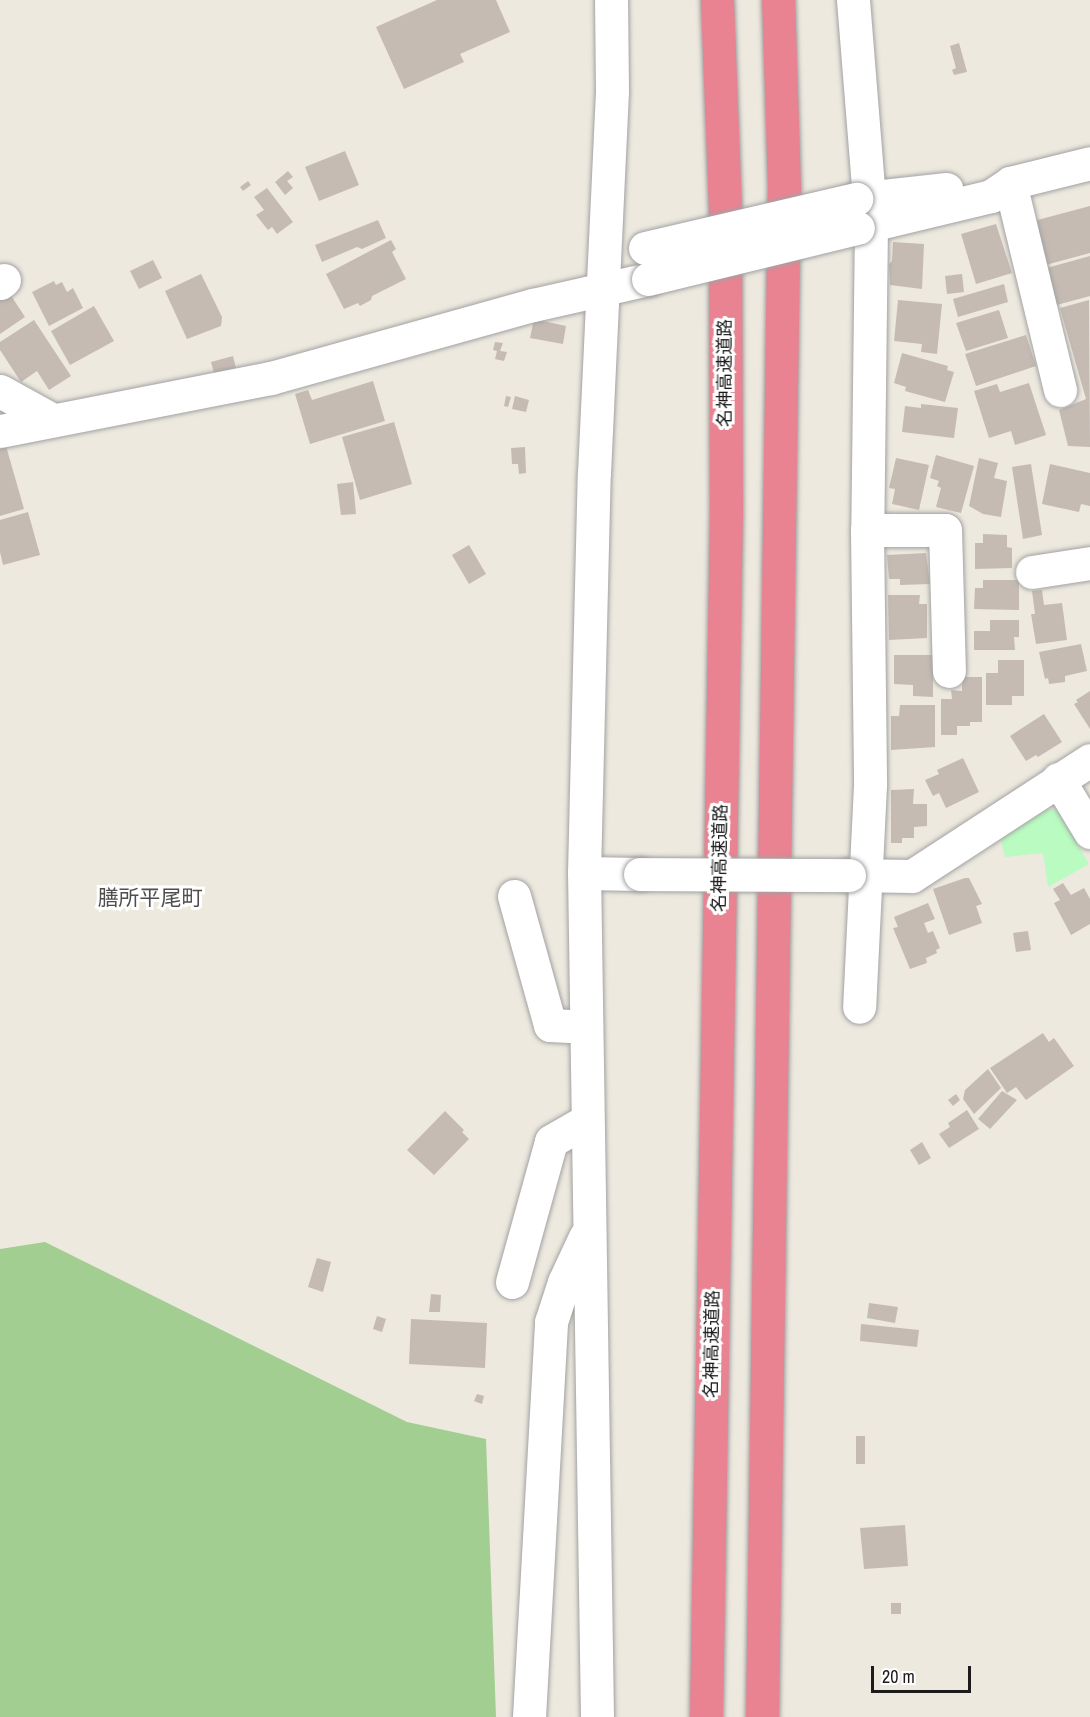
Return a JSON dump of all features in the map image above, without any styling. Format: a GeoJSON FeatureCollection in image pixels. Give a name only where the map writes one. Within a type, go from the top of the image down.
{"type":"FeatureCollection","features":[{"type":"Feature","properties":{"kind":"highway","name":"名神高速道路"},"geometry":{"type":"LineString","coordinates":[[706,1717],[726,512],[725,210],[717,0]]}},
{"type":"Feature","properties":{"kind":"highway"},"geometry":{"type":"LineString","coordinates":[[762,1717],[784,188],[778,0]]}},
{"type":"Feature","properties":{"kind":"street"},"geometry":{"type":"LineString","coordinates":[[597,1717],[584,1028],[584,873],[591,556],[601,291],[612,91],[611,0]]}},
{"type":"Feature","properties":{"kind":"street"},"geometry":{"type":"LineString","coordinates":[[853,0],[864,212],[870,785],[858,875],[859,1007]]}},
{"type":"Feature","properties":{"kind":"street"},"geometry":{"type":"LineString","coordinates":[[0,431],[51,419],[271,378],[533,305],[601,291],[647,263],[864,212],[992,196],[1010,183],[1090,163]]}},
{"type":"Feature","properties":{"kind":"street"},"geometry":{"type":"LineString","coordinates":[[1010,183],[1060,390]]}},
{"type":"Feature","properties":{"kind":"street"},"geometry":{"type":"LineString","coordinates":[[603,257],[647,263]]}},
{"type":"Feature","properties":{"kind":"street"},"geometry":{"type":"LineString","coordinates":[[0,391],[51,419]]}},
{"type":"Feature","properties":{"kind":"street"},"geometry":{"type":"LineString","coordinates":[[867,530],[945,530],[949,671]]}},
{"type":"Feature","properties":{"kind":"street"},"geometry":{"type":"LineString","coordinates":[[1032,572],[1090,563]]}},
{"type":"Feature","properties":{"kind":"street"},"geometry":{"type":"LineString","coordinates":[[584,873],[912,876],[1090,760]]}},
{"type":"Feature","properties":{"kind":"street"},"geometry":{"type":"LineString","coordinates":[[1058,779],[1090,832]]}},
{"type":"Feature","properties":{"kind":"street"},"geometry":{"type":"LineString","coordinates":[[514,896],[550,1025],[584,1028]]}},
{"type":"Feature","properties":{"kind":"street"},"geometry":{"type":"LineString","coordinates":[[512,1282],[551,1141],[586,1121]]}},
{"type":"Feature","properties":{"kind":"street"},"geometry":{"type":"LineString","coordinates":[[529,1717],[551,1322],[564,1282],[588,1232]]}},
{"type":"Feature","properties":{"kind":"green space"},"geometry":{"type":"Polygon","coordinates":[[[1039,808],[1058,810],[1089,864],[1048,887],[1043,853],[1005,857],[999,834],[1039,808]]]}},
{"type":"Feature","properties":{"kind":"green space"},"geometry":{"type":"Polygon","coordinates":[[[45,1242],[407,1422],[486,1439],[496,1717],[0,1717],[0,1249],[45,1242]]]}},
{"type":"Feature","properties":{"kind":"building"},"geometry":{"type":"Polygon","coordinates":[[[437,0],[496,0],[510,32],[460,54],[464,62],[404,89],[376,27],[437,0]]]}},
{"type":"Feature","properties":{"kind":"building"},"geometry":{"type":"Polygon","coordinates":[[[959,43],[967,72],[954,75],[952,70],[956,68],[950,46],[959,43]]]}},
{"type":"Feature","properties":{"kind":"building"},"geometry":{"type":"Polygon","coordinates":[[[345,151],[359,185],[319,201],[305,167],[345,151]]]}},
{"type":"Feature","properties":{"kind":"building"},"geometry":{"type":"Polygon","coordinates":[[[288,171],[293,177],[287,181],[293,188],[285,195],[275,182],[288,171]]]}},
{"type":"Feature","properties":{"kind":"building"},"geometry":{"type":"Polygon","coordinates":[[[248,181],[251,185],[243,191],[240,187],[248,181]]]}},
{"type":"Feature","properties":{"kind":"building"},"geometry":{"type":"Polygon","coordinates":[[[267,188],[293,222],[277,234],[272,227],[268,230],[256,215],[264,210],[254,197],[267,188]]]}},
{"type":"Feature","properties":{"kind":"building"},"geometry":{"type":"Polygon","coordinates":[[[1090,206],[1090,253],[1042,266],[1030,222],[1090,206]]]}},
{"type":"Feature","properties":{"kind":"building"},"geometry":{"type":"Polygon","coordinates":[[[378,220],[386,238],[362,249],[357,247],[322,262],[315,245],[378,220]]]}},
{"type":"Feature","properties":{"kind":"building"},"geometry":{"type":"Polygon","coordinates":[[[996,224],[1012,273],[976,284],[961,234],[996,224]]]}},
{"type":"Feature","properties":{"kind":"building"},"geometry":{"type":"Polygon","coordinates":[[[391,240],[396,249],[392,252],[406,279],[372,296],[371,300],[360,306],[358,303],[344,309],[326,274],[391,240]]]}},
{"type":"Feature","properties":{"kind":"building"},"geometry":{"type":"Polygon","coordinates":[[[893,242],[924,244],[922,289],[890,285],[889,264],[892,261],[893,242]]]}},
{"type":"Feature","properties":{"kind":"building"},"geometry":{"type":"Polygon","coordinates":[[[1090,256],[1090,296],[1053,306],[1043,269],[1090,256]]]}},
{"type":"Feature","properties":{"kind":"building"},"geometry":{"type":"Polygon","coordinates":[[[153,260],[162,278],[139,289],[130,271],[153,260]]]}},
{"type":"Feature","properties":{"kind":"building"},"geometry":{"type":"Polygon","coordinates":[[[201,274],[222,317],[221,326],[187,339],[165,291],[201,274]]]}},
{"type":"Feature","properties":{"kind":"building"},"geometry":{"type":"Polygon","coordinates":[[[962,274],[964,292],[947,294],[945,276],[962,274]]]}},
{"type":"Feature","properties":{"kind":"building"},"geometry":{"type":"Polygon","coordinates":[[[54,281],[56,285],[62,282],[67,292],[73,288],[83,308],[49,326],[32,292],[54,281]]]}},
{"type":"Feature","properties":{"kind":"building"},"geometry":{"type":"Polygon","coordinates":[[[1004,284],[1008,302],[958,317],[953,299],[1004,284]]]}},
{"type":"Feature","properties":{"kind":"building"},"geometry":{"type":"Polygon","coordinates":[[[10,294],[25,317],[0,334],[0,300],[10,294]]]}},
{"type":"Feature","properties":{"kind":"building"},"geometry":{"type":"Polygon","coordinates":[[[898,300],[942,304],[937,354],[921,352],[922,344],[894,341],[898,300]]]}},
{"type":"Feature","properties":{"kind":"building"},"geometry":{"type":"Polygon","coordinates":[[[1089,300],[1090,447],[1068,446],[1059,410],[1086,399],[1060,308],[1089,300]]]}},
{"type":"Feature","properties":{"kind":"building"},"geometry":{"type":"Polygon","coordinates":[[[94,306],[114,341],[70,365],[51,331],[94,306]]]}},
{"type":"Feature","properties":{"kind":"building"},"geometry":{"type":"Polygon","coordinates":[[[999,310],[1008,338],[966,351],[956,323],[999,310]]]}},
{"type":"Feature","properties":{"kind":"building"},"geometry":{"type":"Polygon","coordinates":[[[534,319],[566,326],[563,344],[530,338],[534,319]]]}},
{"type":"Feature","properties":{"kind":"building"},"geometry":{"type":"Polygon","coordinates":[[[34,320],[71,376],[49,390],[37,371],[21,382],[0,350],[0,342],[34,320]]]}},
{"type":"Feature","properties":{"kind":"building"},"geometry":{"type":"Polygon","coordinates":[[[1026,335],[1036,366],[976,386],[965,354],[1026,335]]]}},
{"type":"Feature","properties":{"kind":"building"},"geometry":{"type":"Polygon","coordinates":[[[495,342],[503,343],[500,351],[507,352],[504,361],[495,359],[497,351],[493,350],[495,342]]]}},
{"type":"Feature","properties":{"kind":"building"},"geometry":{"type":"Polygon","coordinates":[[[902,353],[948,366],[947,370],[954,372],[945,402],[905,391],[906,387],[894,383],[902,353]]]}},
{"type":"Feature","properties":{"kind":"building"},"geometry":{"type":"Polygon","coordinates":[[[233,356],[236,368],[214,373],[211,362],[233,356]]]}},
{"type":"Feature","properties":{"kind":"building"},"geometry":{"type":"Polygon","coordinates":[[[373,381],[385,421],[310,444],[295,394],[308,390],[312,400],[373,381]]]}},
{"type":"Feature","properties":{"kind":"building"},"geometry":{"type":"Polygon","coordinates":[[[1029,383],[1046,435],[1015,445],[1011,431],[989,438],[974,391],[997,384],[1000,392],[1029,383]]]}},
{"type":"Feature","properties":{"kind":"building"},"geometry":{"type":"Polygon","coordinates":[[[506,396],[511,397],[508,407],[504,406],[506,396]]]}},
{"type":"Feature","properties":{"kind":"building"},"geometry":{"type":"Polygon","coordinates":[[[515,396],[529,400],[526,412],[512,409],[515,396]]]}},
{"type":"Feature","properties":{"kind":"building"},"geometry":{"type":"Polygon","coordinates":[[[921,404],[958,408],[954,438],[902,432],[905,406],[921,408],[921,404]]]}},
{"type":"Feature","properties":{"kind":"building"},"geometry":{"type":"Polygon","coordinates":[[[394,422],[412,484],[360,500],[342,437],[394,422]]]}},
{"type":"Feature","properties":{"kind":"building"},"geometry":{"type":"Polygon","coordinates":[[[6,446],[24,509],[0,516],[0,447],[6,446]]]}},
{"type":"Feature","properties":{"kind":"building"},"geometry":{"type":"Polygon","coordinates":[[[525,447],[526,473],[519,474],[518,464],[512,464],[511,448],[525,447]]]}},
{"type":"Feature","properties":{"kind":"building"},"geometry":{"type":"Polygon","coordinates":[[[936,455],[974,466],[961,513],[936,507],[941,488],[937,486],[939,481],[930,478],[936,455]]]}},
{"type":"Feature","properties":{"kind":"building"},"geometry":{"type":"Polygon","coordinates":[[[896,458],[929,465],[919,510],[892,504],[895,489],[889,488],[896,458]]]}},
{"type":"Feature","properties":{"kind":"building"},"geometry":{"type":"Polygon","coordinates":[[[979,458],[998,463],[994,478],[1007,481],[1001,517],[983,514],[969,506],[979,458]]]}},
{"type":"Feature","properties":{"kind":"building"},"geometry":{"type":"Polygon","coordinates":[[[1031,464],[1042,535],[1023,539],[1012,467],[1031,464]]]}},
{"type":"Feature","properties":{"kind":"building"},"geometry":{"type":"Polygon","coordinates":[[[1050,464],[1090,473],[1090,506],[1081,504],[1079,512],[1042,504],[1050,464]]]}},
{"type":"Feature","properties":{"kind":"building"},"geometry":{"type":"Polygon","coordinates":[[[353,482],[356,514],[341,515],[337,484],[353,482]]]}},
{"type":"Feature","properties":{"kind":"building"},"geometry":{"type":"Polygon","coordinates":[[[28,512],[40,555],[3,565],[0,552],[0,520],[28,512]]]}},
{"type":"Feature","properties":{"kind":"building"},"geometry":{"type":"Polygon","coordinates":[[[983,534],[1007,535],[1007,547],[1012,548],[1012,568],[975,569],[975,543],[983,543],[983,534]]]}},
{"type":"Feature","properties":{"kind":"building"},"geometry":{"type":"Polygon","coordinates":[[[469,545],[486,574],[469,584],[452,555],[469,545]]]}},
{"type":"Feature","properties":{"kind":"building"},"geometry":{"type":"Polygon","coordinates":[[[926,553],[930,584],[900,585],[900,579],[889,579],[887,555],[926,553]]]}},
{"type":"Feature","properties":{"kind":"building"},"geometry":{"type":"Polygon","coordinates":[[[983,580],[1019,580],[1019,610],[974,609],[975,588],[983,588],[983,580]]]}},
{"type":"Feature","properties":{"kind":"building"},"geometry":{"type":"Polygon","coordinates":[[[1042,590],[1044,605],[1062,603],[1067,640],[1036,644],[1031,614],[1035,614],[1032,591],[1042,590]]]}},
{"type":"Feature","properties":{"kind":"building"},"geometry":{"type":"Polygon","coordinates":[[[888,595],[920,595],[919,604],[927,604],[927,638],[889,640],[888,595]]]}},
{"type":"Feature","properties":{"kind":"building"},"geometry":{"type":"Polygon","coordinates":[[[990,620],[1019,620],[1019,637],[1014,637],[1015,650],[974,650],[974,631],[990,631],[990,620]]]}},
{"type":"Feature","properties":{"kind":"building"},"geometry":{"type":"Polygon","coordinates":[[[1081,644],[1087,671],[1065,676],[1065,682],[1049,684],[1048,678],[1045,679],[1039,652],[1081,644]]]}},
{"type":"Feature","properties":{"kind":"building"},"geometry":{"type":"Polygon","coordinates":[[[894,655],[933,655],[933,697],[913,696],[913,685],[894,684],[894,655]]]}},
{"type":"Feature","properties":{"kind":"building"},"geometry":{"type":"Polygon","coordinates":[[[998,660],[1024,660],[1024,696],[1012,696],[1012,705],[986,705],[986,673],[998,673],[998,660]]]}},
{"type":"Feature","properties":{"kind":"building"},"geometry":{"type":"Polygon","coordinates":[[[962,677],[982,677],[982,722],[970,722],[970,726],[957,726],[957,735],[941,735],[941,699],[952,699],[951,690],[962,691],[962,677]]]}},
{"type":"Feature","properties":{"kind":"building"},"geometry":{"type":"Polygon","coordinates":[[[1090,691],[1090,729],[1074,704],[1078,702],[1076,700],[1090,691]]]}},
{"type":"Feature","properties":{"kind":"building"},"geometry":{"type":"Polygon","coordinates":[[[900,705],[935,705],[935,747],[891,750],[891,716],[899,716],[900,705]]]}},
{"type":"Feature","properties":{"kind":"building"},"geometry":{"type":"Polygon","coordinates":[[[1044,714],[1062,742],[1038,757],[1036,755],[1026,761],[1010,736],[1044,714]]]}},
{"type":"Feature","properties":{"kind":"building"},"geometry":{"type":"Polygon","coordinates":[[[963,758],[979,792],[946,808],[939,793],[933,796],[925,780],[939,774],[937,770],[963,758]]]}},
{"type":"Feature","properties":{"kind":"building"},"geometry":{"type":"Polygon","coordinates":[[[914,789],[913,804],[927,804],[927,826],[914,827],[914,838],[902,838],[902,843],[891,843],[891,790],[914,789]]]}},
{"type":"Feature","properties":{"kind":"building"},"geometry":{"type":"Polygon","coordinates":[[[969,878],[982,904],[976,906],[982,923],[949,935],[933,889],[969,878]]]}},
{"type":"Feature","properties":{"kind":"building"},"geometry":{"type":"Polygon","coordinates":[[[1063,883],[1071,895],[1084,888],[1090,899],[1090,924],[1071,935],[1054,903],[1060,900],[1053,889],[1063,883]]]}},
{"type":"Feature","properties":{"kind":"building"},"geometry":{"type":"Polygon","coordinates":[[[928,903],[935,919],[924,923],[928,933],[933,931],[940,948],[936,950],[937,953],[926,958],[927,963],[910,969],[893,928],[898,927],[894,917],[928,903]]]}},
{"type":"Feature","properties":{"kind":"building"},"geometry":{"type":"Polygon","coordinates":[[[1028,931],[1031,950],[1016,952],[1013,933],[1028,931]]]}},
{"type":"Feature","properties":{"kind":"building"},"geometry":{"type":"Polygon","coordinates":[[[1043,1033],[1049,1042],[1054,1038],[1074,1066],[1026,1100],[1016,1087],[1007,1093],[990,1068],[1043,1033]]]}},
{"type":"Feature","properties":{"kind":"building"},"geometry":{"type":"Polygon","coordinates":[[[988,1069],[1001,1088],[974,1114],[963,1099],[965,1090],[988,1069]]]}},
{"type":"Feature","properties":{"kind":"building"},"geometry":{"type":"Polygon","coordinates":[[[1002,1091],[1017,1100],[990,1129],[978,1119],[1002,1091]]]}},
{"type":"Feature","properties":{"kind":"building"},"geometry":{"type":"Polygon","coordinates":[[[956,1094],[960,1100],[953,1106],[948,1100],[956,1094]]]}},
{"type":"Feature","properties":{"kind":"building"},"geometry":{"type":"Polygon","coordinates":[[[967,1110],[979,1129],[949,1148],[939,1134],[950,1127],[948,1123],[967,1110]]]}},
{"type":"Feature","properties":{"kind":"building"},"geometry":{"type":"Polygon","coordinates":[[[445,1111],[464,1130],[462,1132],[469,1139],[434,1175],[407,1150],[445,1111]]]}},
{"type":"Feature","properties":{"kind":"building"},"geometry":{"type":"Polygon","coordinates":[[[922,1142],[931,1158],[919,1165],[910,1150],[922,1142]]]}},
{"type":"Feature","properties":{"kind":"building"},"geometry":{"type":"Polygon","coordinates":[[[317,1258],[331,1262],[323,1292],[308,1287],[317,1258]]]}},
{"type":"Feature","properties":{"kind":"building"},"geometry":{"type":"Polygon","coordinates":[[[431,1294],[441,1295],[440,1312],[429,1312],[431,1294]]]}},
{"type":"Feature","properties":{"kind":"building"},"geometry":{"type":"Polygon","coordinates":[[[869,1303],[898,1307],[895,1323],[867,1318],[869,1303]]]}},
{"type":"Feature","properties":{"kind":"building"},"geometry":{"type":"Polygon","coordinates":[[[377,1316],[386,1319],[382,1332],[373,1329],[377,1316]]]}},
{"type":"Feature","properties":{"kind":"building"},"geometry":{"type":"Polygon","coordinates":[[[411,1319],[487,1323],[485,1368],[409,1364],[411,1319]]]}},
{"type":"Feature","properties":{"kind":"building"},"geometry":{"type":"Polygon","coordinates":[[[861,1324],[919,1330],[917,1347],[860,1341],[861,1324]]]}},
{"type":"Feature","properties":{"kind":"building"},"geometry":{"type":"Polygon","coordinates":[[[477,1394],[484,1396],[482,1404],[474,1401],[477,1394]]]}},
{"type":"Feature","properties":{"kind":"building"},"geometry":{"type":"Polygon","coordinates":[[[856,1436],[865,1436],[865,1464],[856,1464],[856,1436]]]}},
{"type":"Feature","properties":{"kind":"building"},"geometry":{"type":"Polygon","coordinates":[[[905,1525],[908,1566],[864,1569],[860,1528],[905,1525]]]}},
{"type":"Feature","properties":{"kind":"building"},"geometry":{"type":"Polygon","coordinates":[[[891,1603],[901,1603],[901,1614],[891,1614],[891,1603]]]}},
{"type":"Feature","properties":{"kind":"district","name":"膳所平尾町"},"geometry":{"type":"Point","coordinates":[150,898]}}]}
